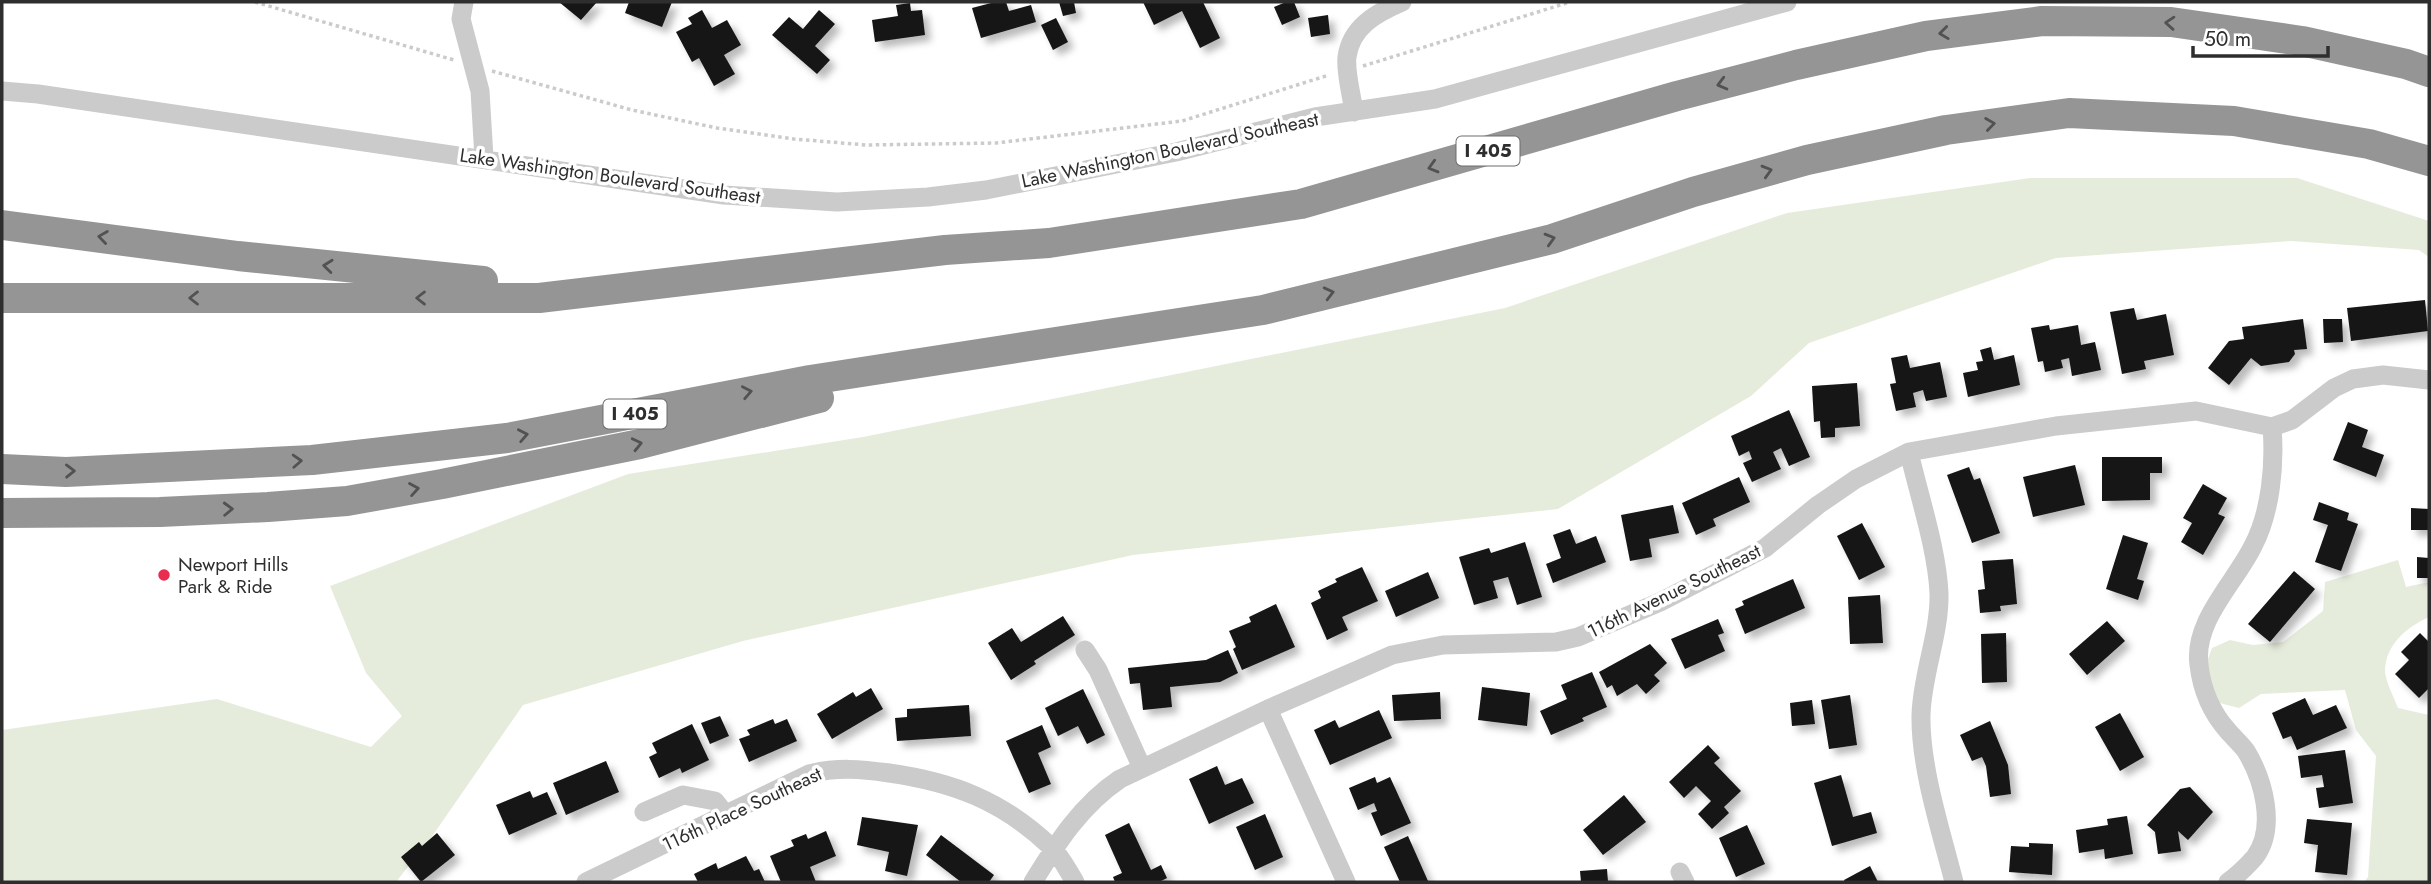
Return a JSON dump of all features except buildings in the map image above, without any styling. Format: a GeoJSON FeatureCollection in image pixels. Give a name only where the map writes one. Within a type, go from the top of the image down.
{"type":"FeatureCollection","features":[{"type":"Feature","properties":{"kind":"highway","name":"I 405"},"geometry":{"type":"LineString","coordinates":[[2,298],[539,298],[945,250],[1049,243],[1301,204],[1677,96],[1796,65],[1926,36],[2042,21],[2171,22],[2302,41],[2406,64],[2429,72]]}},
{"type":"Feature","properties":{"kind":"highway","name":"I 405"},"geometry":{"type":"LineString","coordinates":[[2,470],[66,472],[312,460],[507,438],[810,380],[1263,310],[1552,239],[1693,192],[1807,160],[1946,130],[2069,113],[2234,121],[2369,145],[2429,161]]}},
{"type":"Feature","properties":{"kind":"highway"},"geometry":{"type":"LineString","coordinates":[[2,225],[238,256],[516,284],[539,298]]}},
{"type":"Feature","properties":{"kind":"highway"},"geometry":{"type":"LineString","coordinates":[[2,513],[160,512],[347,500],[442,484],[640,444],[812,399],[1194,341],[1263,310]]}},
{"type":"Feature","properties":{"kind":"street"},"geometry":{"type":"LineString","coordinates":[[464,2],[461,19],[480,91],[484,159]]}},
{"type":"Feature","properties":{"kind":"street"},"geometry":{"type":"LineString","coordinates":[[1354,112],[1346,60],[1350,46],[1369,18],[1402,2]]}},
{"type":"Feature","properties":{"kind":"street","name":"Lake Washington Boulevard Southeast"},"geometry":{"type":"LineString","coordinates":[[2,91],[38,94],[724,195],[837,202],[929,197],[986,190],[1176,152],[1315,117],[1435,99],[1787,2]]}},
{"type":"Feature","properties":{"kind":"street"},"geometry":{"type":"LineString","coordinates":[[2228,882],[2256,855],[2264,838],[2266,819],[2262,788],[2245,749],[2211,709],[2203,689],[2198,644],[2207,622],[2255,545],[2272,475],[2272,427],[2292,419],[2334,388],[2353,379],[2383,375],[2429,380]]}},
{"type":"Feature","properties":{"kind":"street","name":"116th Avenue Southeast"},"geometry":{"type":"LineString","coordinates":[[1033,882],[1076,818],[1103,790],[1119,779],[1268,709],[1392,655],[1443,645],[1556,642],[1578,637],[1660,602],[1765,548],[1856,479],[1909,452],[2056,426],[2196,411],[2272,427]]}},
{"type":"Feature","properties":{"kind":"street"},"geometry":{"type":"LineString","coordinates":[[1909,452],[1936,568],[1938,594],[1937,620],[1921,713],[1922,747],[1954,882]]}},
{"type":"Feature","properties":{"kind":"street"},"geometry":{"type":"LineString","coordinates":[[1085,650],[1098,670],[1142,768]]}},
{"type":"Feature","properties":{"kind":"street"},"geometry":{"type":"LineString","coordinates":[[1268,709],[1346,882]]}},
{"type":"Feature","properties":{"kind":"street","name":"116th Place Southeast"},"geometry":{"type":"LineString","coordinates":[[586,882],[809,774],[831,769],[860,769],[925,778],[956,787],[1012,814],[1054,848],[1075,882]]}},
{"type":"Feature","properties":{"kind":"street"},"geometry":{"type":"LineString","coordinates":[[644,813],[683,795],[715,801],[726,816]]}},
{"type":"Feature","properties":{"kind":"path"},"geometry":{"type":"LineString","coordinates":[[255,2],[632,110],[717,128],[794,139],[866,145],[996,143],[1182,121],[1337,73]]}},
{"type":"Feature","properties":{"kind":"path"},"geometry":{"type":"LineString","coordinates":[[1358,67],[1570,2]]}},
{"type":"Feature","properties":{"kind":"green space"},"geometry":{"type":"Polygon","coordinates":[[[2030,178],[2297,178],[2429,221],[2429,257],[2419,250],[2291,241],[2056,258],[1809,343],[1751,396],[1558,509],[1133,555],[743,641],[523,705],[433,835],[396,882],[2,882],[2,730],[217,699],[371,747],[402,716],[366,673],[330,586],[628,474],[863,437],[1505,308],[1787,213],[2030,178]]]}},
{"type":"Feature","properties":{"kind":"green space"},"geometry":{"type":"Polygon","coordinates":[[[2398,560],[2406,587],[2429,582],[2429,617],[2413,626],[2394,644],[2386,661],[2385,674],[2398,708],[2429,715],[2429,882],[2364,882],[2368,877],[2376,756],[2356,730],[2345,690],[2261,694],[2239,708],[2216,702],[2205,667],[2212,648],[2230,640],[2253,645],[2283,642],[2323,611],[2325,582],[2398,560]]]}},
{"type":"Feature","properties":{"kind":"place","name":"Newport Hills Park & Ride"},"geometry":{"type":"Point","coordinates":[164,575]}}]}
